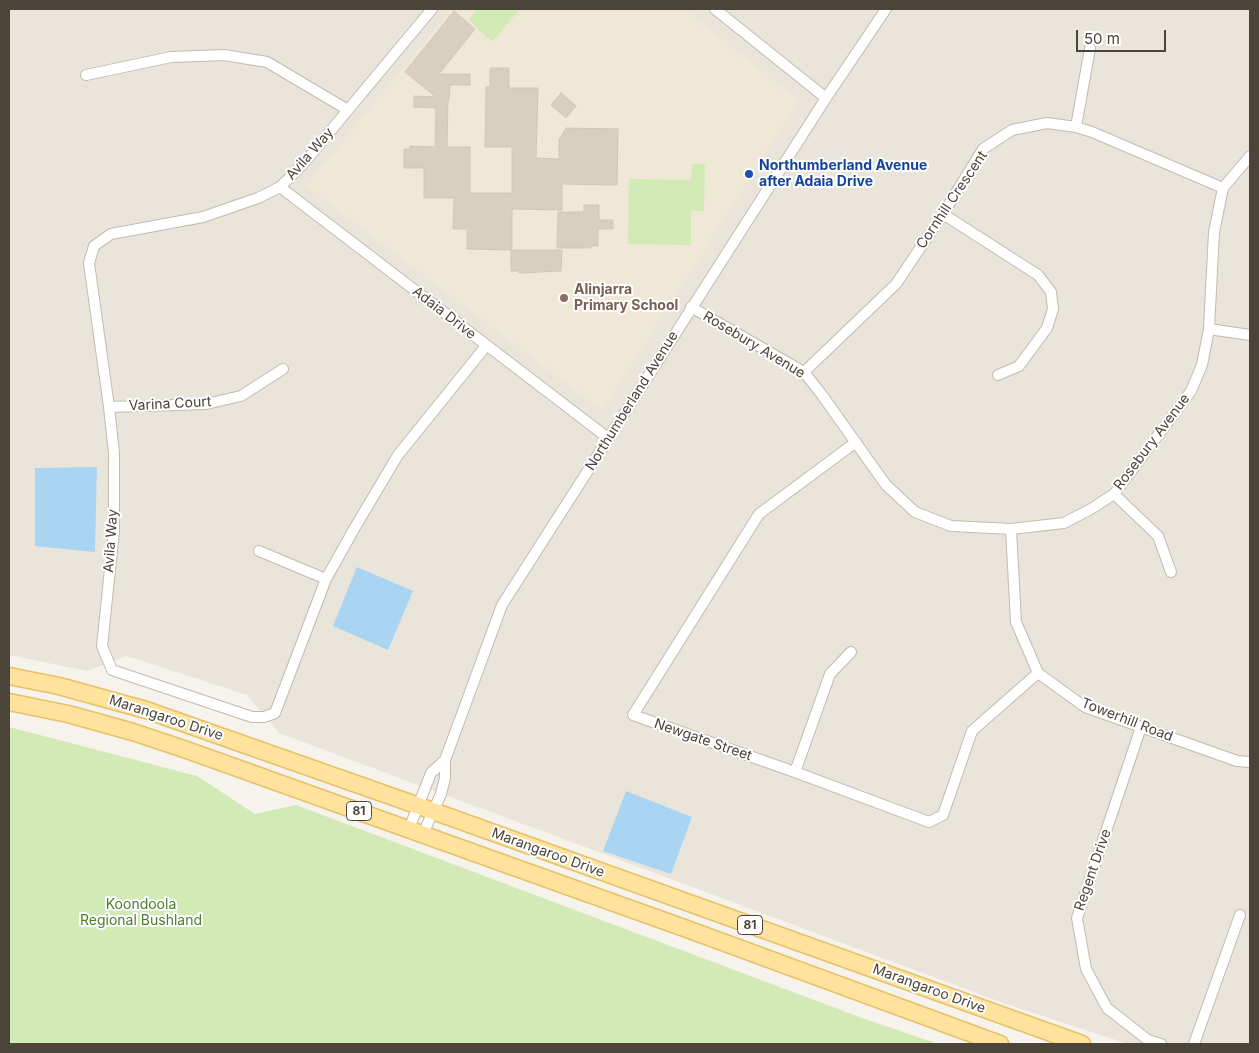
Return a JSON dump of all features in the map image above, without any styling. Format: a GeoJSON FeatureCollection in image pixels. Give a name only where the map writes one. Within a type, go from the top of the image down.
{"type":"FeatureCollection","features":[{"type":"Feature","properties":{"kind":"main road","name":"Marangaroo Drive"},"geometry":{"type":"LineString","coordinates":[[9,676],[58,686],[146,710],[1082,1044]]}},
{"type":"Feature","properties":{"kind":"main road","name":"Marangaroo Drive"},"geometry":{"type":"LineString","coordinates":[[9,702],[68,714],[133,732],[687,929],[1000,1044]]}},
{"type":"Feature","properties":{"kind":"main road"},"geometry":{"type":"LineString","coordinates":[[1050,1032],[1071,1044]]}},
{"type":"Feature","properties":{"kind":"street","name":"Avila Way"},"geometry":{"type":"LineString","coordinates":[[432,9],[303,164],[280,187],[258,198],[203,217],[111,234],[94,246],[89,263],[114,453],[114,532],[102,646],[112,670],[252,717],[264,717],[275,713],[326,579],[398,455],[486,346]]}},
{"type":"Feature","properties":{"kind":"street"},"geometry":{"type":"LineString","coordinates":[[714,9],[826,98]]}},
{"type":"Feature","properties":{"kind":"street","name":"Northumberland Avenue"},"geometry":{"type":"LineString","coordinates":[[416,832],[426,809],[431,774],[444,760],[502,605],[691,307],[886,9]]}},
{"type":"Feature","properties":{"kind":"street"},"geometry":{"type":"LineString","coordinates":[[1076,127],[1090,48]]}},
{"type":"Feature","properties":{"kind":"street"},"geometry":{"type":"LineString","coordinates":[[86,75],[171,57],[224,55],[267,62],[348,110]]}},
{"type":"Feature","properties":{"kind":"street","name":"Cornhill Crescent"},"geometry":{"type":"LineString","coordinates":[[804,372],[896,284],[943,214],[983,149],[1012,130],[1047,123],[1076,127],[1092,132],[1223,188]]}},
{"type":"Feature","properties":{"kind":"street","name":"Rosebury Avenue"},"geometry":{"type":"LineString","coordinates":[[691,307],[804,372],[886,485],[915,512],[951,526],[1011,529],[1064,523],[1114,494],[1191,391],[1202,365],[1209,329],[1214,232],[1223,188],[1250,156]]}},
{"type":"Feature","properties":{"kind":"street","name":"Adaia Drive"},"geometry":{"type":"LineString","coordinates":[[280,187],[608,438]]}},
{"type":"Feature","properties":{"kind":"street"},"geometry":{"type":"LineString","coordinates":[[943,214],[1038,275],[1051,292],[1053,309],[1047,328],[1019,366],[998,375]]}},
{"type":"Feature","properties":{"kind":"street"},"geometry":{"type":"LineString","coordinates":[[1209,329],[1250,334]]}},
{"type":"Feature","properties":{"kind":"street","name":"Varina Court"},"geometry":{"type":"LineString","coordinates":[[109,407],[206,404],[241,396],[283,369]]}},
{"type":"Feature","properties":{"kind":"street","name":"Newgate Street"},"geometry":{"type":"LineString","coordinates":[[856,442],[759,514],[633,715],[929,822],[942,815],[972,731],[1038,673]]}},
{"type":"Feature","properties":{"kind":"street"},"geometry":{"type":"LineString","coordinates":[[1114,494],[1158,536],[1170,572]]}},
{"type":"Feature","properties":{"kind":"street"},"geometry":{"type":"LineString","coordinates":[[1011,529],[1016,622],[1038,673]]}},
{"type":"Feature","properties":{"kind":"street"},"geometry":{"type":"LineString","coordinates":[[260,551],[326,579]]}},
{"type":"Feature","properties":{"kind":"street"},"geometry":{"type":"LineString","coordinates":[[795,772],[830,674],[851,652]]}},
{"type":"Feature","properties":{"kind":"street","name":"Towerhill Road"},"geometry":{"type":"LineString","coordinates":[[1038,673],[1084,707],[1237,761],[1250,762]]}},
{"type":"Feature","properties":{"kind":"street","name":"Regent Drive"},"geometry":{"type":"LineString","coordinates":[[1141,727],[1077,918],[1086,969],[1107,1008],[1148,1040],[1161,1044]]}},
{"type":"Feature","properties":{"kind":"street","name":"Northumberland Avenue"},"geometry":{"type":"LineString","coordinates":[[416,832],[426,809],[441,794],[445,778],[444,760]]}},
{"type":"Feature","properties":{"kind":"street"},"geometry":{"type":"LineString","coordinates":[[1194,1044],[1240,915]]}},
{"type":"Feature","properties":{"kind":"shaded area"},"geometry":{"type":"Polygon","coordinates":[[[9,9],[1250,9],[1250,1044],[1128,1044],[1006,1004],[279,733],[247,695],[127,656],[87,671],[9,655],[9,9]]]}},
{"type":"Feature","properties":{"kind":"shaded area","name":"Alinjarra Primary School"},"geometry":{"type":"Polygon","coordinates":[[[452,9],[684,9],[799,101],[602,411],[306,186],[452,9]]]}},
{"type":"Feature","properties":{"kind":"green space"},"geometry":{"type":"Polygon","coordinates":[[[477,9],[520,9],[493,41],[479,31],[469,19],[477,9]]]}},
{"type":"Feature","properties":{"kind":"green space"},"geometry":{"type":"Polygon","coordinates":[[[692,164],[705,164],[704,211],[691,211],[691,245],[628,244],[629,179],[691,180],[692,164]]]}},
{"type":"Feature","properties":{"kind":"green space","name":"Koondoola Regional Bushland"},"geometry":{"type":"Polygon","coordinates":[[[9,727],[197,776],[255,814],[296,805],[862,1018],[938,1044],[9,1044],[9,727]]]}},
{"type":"Feature","properties":{"kind":"water"},"geometry":{"type":"Polygon","coordinates":[[[97,467],[95,552],[35,546],[35,468],[97,467]]]}},
{"type":"Feature","properties":{"kind":"water"},"geometry":{"type":"Polygon","coordinates":[[[357,567],[413,591],[388,650],[333,626],[357,567]]]}},
{"type":"Feature","properties":{"kind":"water"},"geometry":{"type":"Polygon","coordinates":[[[626,791],[692,817],[671,874],[603,851],[626,791]]]}},
{"type":"Feature","properties":{"kind":"building"},"geometry":{"type":"Polygon","coordinates":[[[454,11],[475,29],[439,74],[470,74],[470,85],[450,85],[447,147],[470,147],[470,193],[512,193],[512,147],[485,147],[486,87],[490,87],[490,68],[509,68],[509,88],[538,88],[536,158],[559,159],[559,140],[566,128],[618,129],[617,185],[562,184],[562,210],[512,209],[512,250],[562,250],[561,271],[519,273],[519,271],[511,271],[511,250],[467,249],[467,229],[453,229],[454,198],[424,198],[424,168],[404,168],[404,149],[410,149],[410,146],[435,147],[436,108],[414,107],[414,96],[436,97],[405,72],[454,11]]]}},
{"type":"Feature","properties":{"kind":"building"},"geometry":{"type":"Polygon","coordinates":[[[561,93],[576,106],[566,118],[551,105],[561,93]]]}},
{"type":"Feature","properties":{"kind":"building"},"geometry":{"type":"Polygon","coordinates":[[[584,205],[599,205],[599,220],[613,220],[613,229],[598,229],[598,246],[591,246],[591,248],[557,248],[558,212],[584,212],[584,205]]]}},
{"type":"Feature","properties":{"kind":"place","name":"Northumberland Avenue after Adaia Drive"},"geometry":{"type":"Point","coordinates":[749,174]}},
{"type":"Feature","properties":{"kind":"place","name":"Alinjarra Primary School"},"geometry":{"type":"Point","coordinates":[564,298]}}]}
